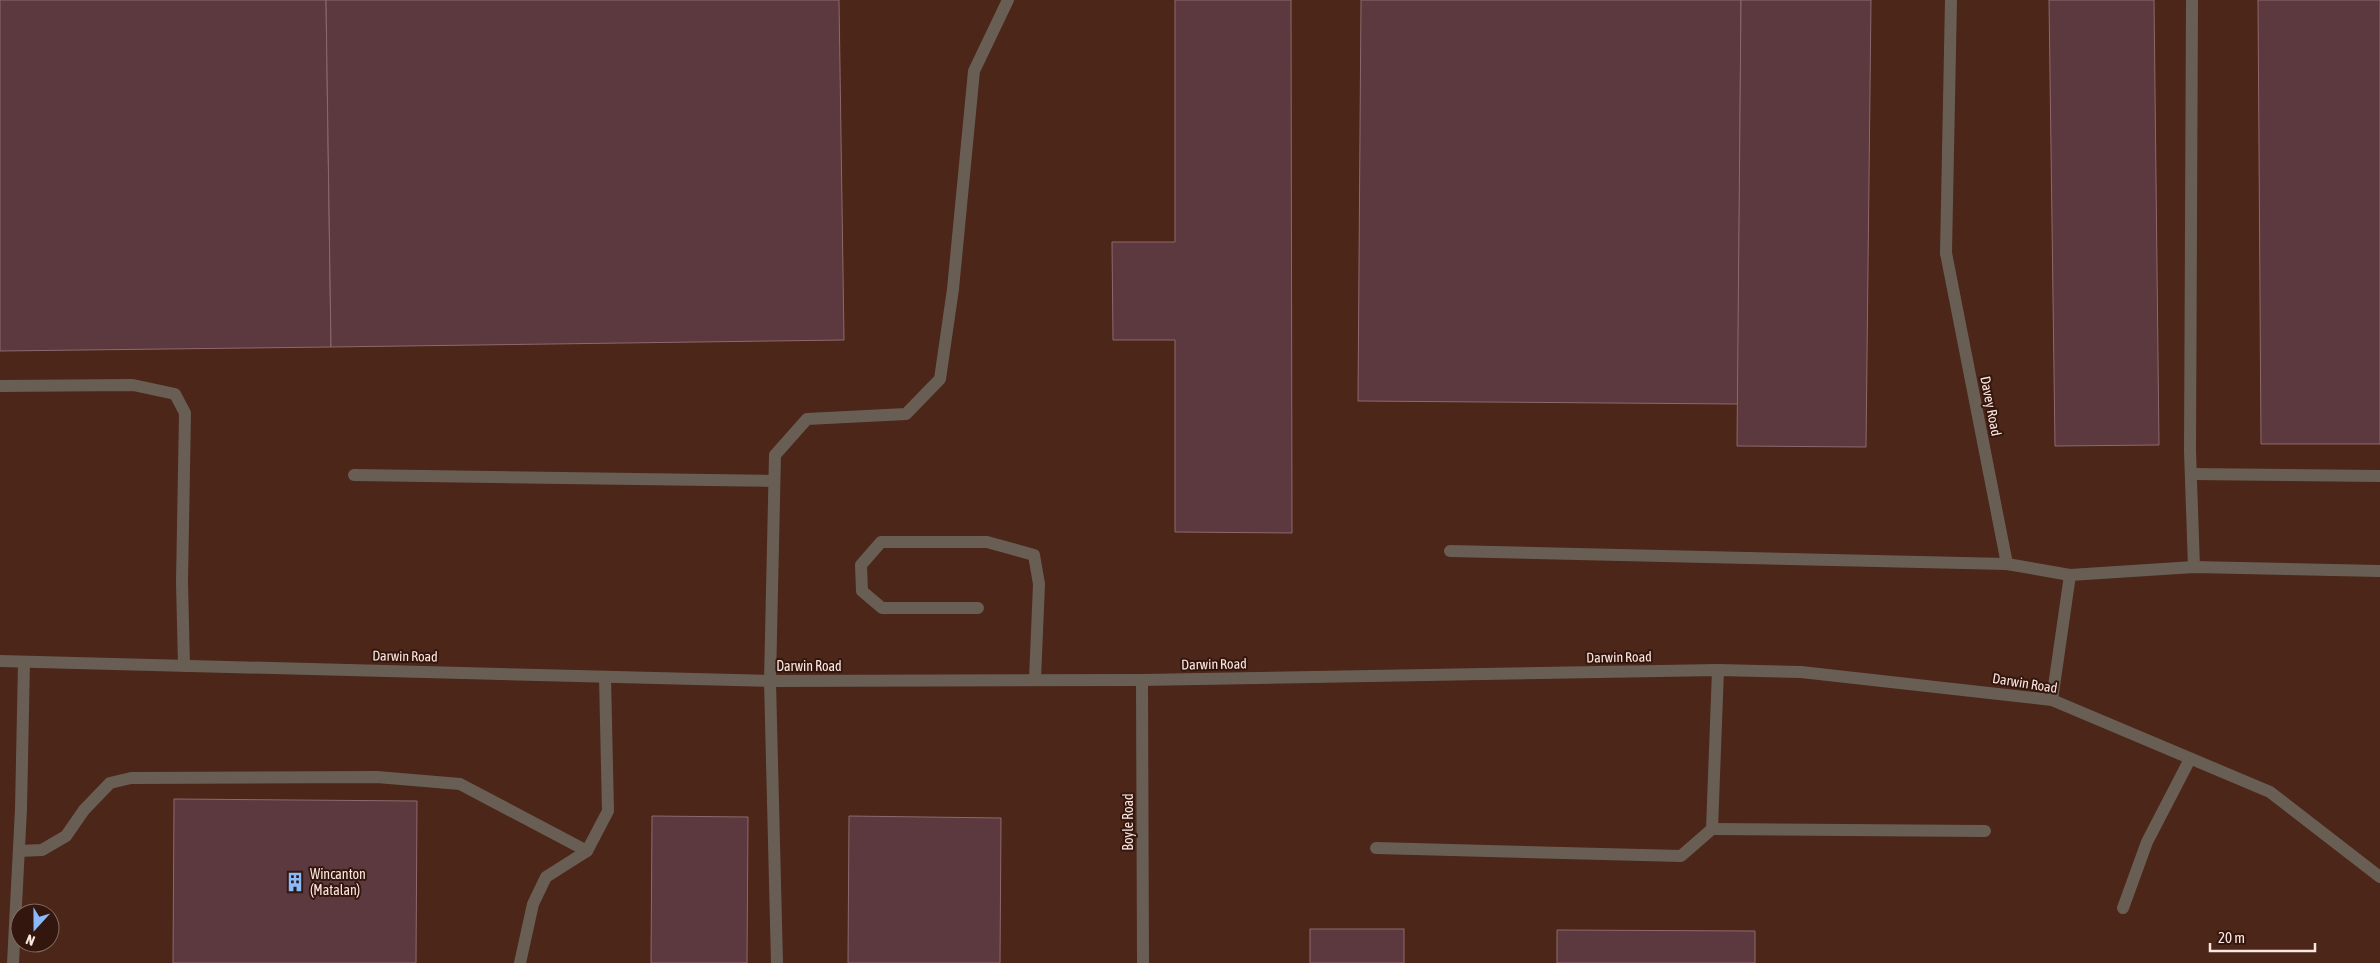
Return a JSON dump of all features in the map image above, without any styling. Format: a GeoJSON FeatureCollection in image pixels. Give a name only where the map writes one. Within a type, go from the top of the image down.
{"type":"FeatureCollection","features":[{"type":"Feature","properties":{"kind":"street"},"geometry":{"type":"LineString","coordinates":[[776,963],[770,681],[775,455],[807,419],[906,414],[940,379],[953,289],[974,71],[1008,0]]}},
{"type":"Feature","properties":{"kind":"street","name":"Davey Road"},"geometry":{"type":"LineString","coordinates":[[1951,0],[1946,253],[2007,564]]}},
{"type":"Feature","properties":{"kind":"street"},"geometry":{"type":"LineString","coordinates":[[2192,0],[2191,474],[2194,567]]}},
{"type":"Feature","properties":{"kind":"street"},"geometry":{"type":"LineString","coordinates":[[0,386],[133,385],[175,394],[185,413],[182,582],[184,666]]}},
{"type":"Feature","properties":{"kind":"street"},"geometry":{"type":"LineString","coordinates":[[2191,474],[2380,476]]}},
{"type":"Feature","properties":{"kind":"street"},"geometry":{"type":"LineString","coordinates":[[354,475],[774,481]]}},
{"type":"Feature","properties":{"kind":"street"},"geometry":{"type":"LineString","coordinates":[[978,608],[882,608],[862,591],[861,565],[881,542],[988,542],[1034,554],[1039,584],[1035,679]]}},
{"type":"Feature","properties":{"kind":"street"},"geometry":{"type":"LineString","coordinates":[[1450,551],[2007,564],[2070,574],[2194,567],[2380,571]]}},
{"type":"Feature","properties":{"kind":"street"},"geometry":{"type":"LineString","coordinates":[[2052,700],[2070,574]]}},
{"type":"Feature","properties":{"kind":"street","name":"Darwin Road"},"geometry":{"type":"LineString","coordinates":[[0,661],[770,681],[1142,680],[1718,670],[1801,672],[2052,700],[2270,792],[2380,877]]}},
{"type":"Feature","properties":{"kind":"street"},"geometry":{"type":"LineString","coordinates":[[13,963],[19,852],[24,662]]}},
{"type":"Feature","properties":{"kind":"street"},"geometry":{"type":"LineString","coordinates":[[1712,829],[1718,670]]}},
{"type":"Feature","properties":{"kind":"street"},"geometry":{"type":"LineString","coordinates":[[520,963],[533,904],[546,876],[587,852],[608,812],[605,677]]}},
{"type":"Feature","properties":{"kind":"street","name":"Boyle Road"},"geometry":{"type":"LineString","coordinates":[[1142,680],[1144,963]]}},
{"type":"Feature","properties":{"kind":"street"},"geometry":{"type":"LineString","coordinates":[[2123,908],[2147,842],[2190,758]]}},
{"type":"Feature","properties":{"kind":"street"},"geometry":{"type":"LineString","coordinates":[[19,852],[42,850],[66,836],[84,810],[110,783],[131,778],[304,776],[377,776],[460,784],[587,852]]}},
{"type":"Feature","properties":{"kind":"street"},"geometry":{"type":"LineString","coordinates":[[1376,848],[1681,856],[1712,829],[1985,831]]}},
{"type":"Feature","properties":{"kind":"shaded area"},"geometry":{"type":"Polygon","coordinates":[[[0,0],[2380,0],[2380,963],[0,963],[0,0]]]}},
{"type":"Feature","properties":{"kind":"building"},"geometry":{"type":"Polygon","coordinates":[[[0,0],[326,0],[331,347],[0,351],[0,0]]]}},
{"type":"Feature","properties":{"kind":"building"},"geometry":{"type":"Polygon","coordinates":[[[326,0],[839,0],[844,340],[331,347],[326,0]]]}},
{"type":"Feature","properties":{"kind":"building"},"geometry":{"type":"Polygon","coordinates":[[[1175,0],[1291,0],[1292,533],[1175,532],[1175,340],[1113,340],[1112,242],[1175,242],[1175,0]]]}},
{"type":"Feature","properties":{"kind":"building"},"geometry":{"type":"Polygon","coordinates":[[[1361,0],[1741,0],[1738,404],[1358,401],[1361,0]]]}},
{"type":"Feature","properties":{"kind":"building"},"geometry":{"type":"Polygon","coordinates":[[[1741,0],[1871,0],[1866,447],[1737,446],[1741,0]]]}},
{"type":"Feature","properties":{"kind":"building"},"geometry":{"type":"Polygon","coordinates":[[[2049,0],[2154,0],[2159,445],[2055,446],[2049,0]]]}},
{"type":"Feature","properties":{"kind":"building"},"geometry":{"type":"Polygon","coordinates":[[[2258,0],[2380,0],[2380,444],[2261,444],[2258,0]]]}},
{"type":"Feature","properties":{"kind":"building","name":"Wincanton (Matalan)"},"geometry":{"type":"Polygon","coordinates":[[[174,799],[417,801],[416,963],[173,963],[174,799]]]}},
{"type":"Feature","properties":{"kind":"building"},"geometry":{"type":"Polygon","coordinates":[[[652,816],[748,817],[747,963],[651,963],[652,816]]]}},
{"type":"Feature","properties":{"kind":"building"},"geometry":{"type":"Polygon","coordinates":[[[849,816],[1001,818],[1000,963],[848,963],[849,816]]]}},
{"type":"Feature","properties":{"kind":"building"},"geometry":{"type":"Polygon","coordinates":[[[1310,929],[1404,929],[1404,963],[1310,963],[1310,929]]]}},
{"type":"Feature","properties":{"kind":"building"},"geometry":{"type":"Polygon","coordinates":[[[1557,930],[1755,931],[1755,963],[1557,963],[1557,930]]]}},
{"type":"Feature","properties":{"kind":"place","name":"Wincanton (Matalan)"},"geometry":{"type":"Point","coordinates":[295,882]}}]}
